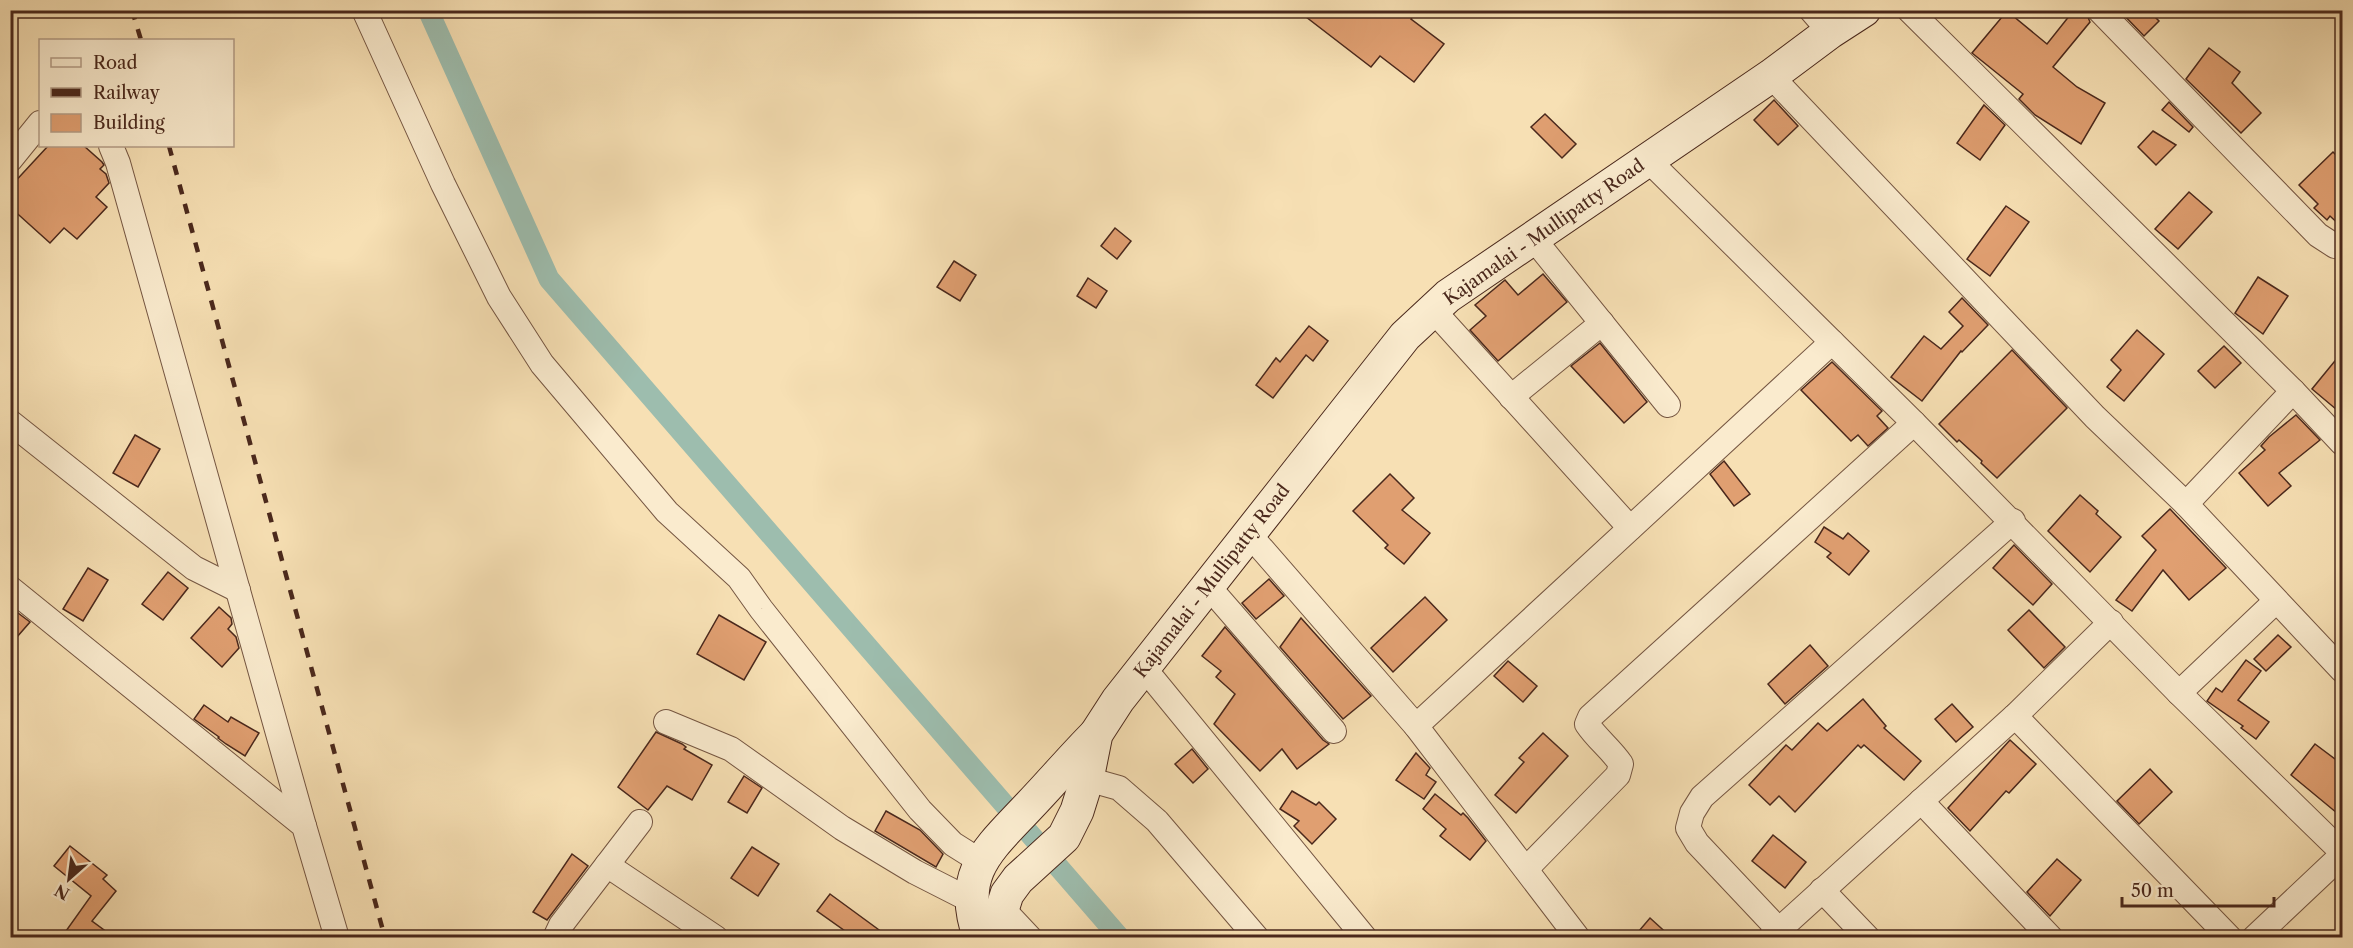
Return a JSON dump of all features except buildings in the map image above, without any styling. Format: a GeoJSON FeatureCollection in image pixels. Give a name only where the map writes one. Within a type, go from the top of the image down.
{"type":"FeatureCollection","features":[{"type":"Feature","properties":{"kind":"main road","name":"Kajamalai - Mullipatty Road"},"geometry":{"type":"LineString","coordinates":[[989,849],[1096,734],[1118,700],[1405,336],[1448,296],[1771,76],[1820,21],[1864,10]]}},
{"type":"Feature","properties":{"kind":"main road","name":"Kajamalai - Mullipatty Road"},"geometry":{"type":"LineString","coordinates":[[988,915],[1018,879],[1064,837],[1077,811],[1087,778],[1096,734]]}},
{"type":"Feature","properties":{"kind":"main road"},"geometry":{"type":"LineString","coordinates":[[980,938],[972,915],[988,915],[989,849]]}},
{"type":"Feature","properties":{"kind":"street"},"geometry":{"type":"LineString","coordinates":[[364,10],[443,184],[499,297],[542,364],[667,512],[739,578],[920,810],[953,844],[989,849]]}},
{"type":"Feature","properties":{"kind":"street"},"geometry":{"type":"LineString","coordinates":[[1909,10],[2343,443]]}},
{"type":"Feature","properties":{"kind":"street"},"geometry":{"type":"LineString","coordinates":[[2099,10],[2318,235],[2335,246],[2343,247]]}},
{"type":"Feature","properties":{"kind":"street"},"geometry":{"type":"LineString","coordinates":[[1771,76],[2095,417],[2187,504],[2343,670]]}},
{"type":"Feature","properties":{"kind":"street"},"geometry":{"type":"LineString","coordinates":[[10,160],[39,124]]}},
{"type":"Feature","properties":{"kind":"street"},"geometry":{"type":"LineString","coordinates":[[111,147],[118,163],[337,938]]}},
{"type":"Feature","properties":{"kind":"street"},"geometry":{"type":"LineString","coordinates":[[1648,160],[2013,521],[2179,693],[2343,854],[2254,938]]}},
{"type":"Feature","properties":{"kind":"street"},"geometry":{"type":"LineString","coordinates":[[1533,238],[1668,405]]}},
{"type":"Feature","properties":{"kind":"street"},"geometry":{"type":"LineString","coordinates":[[1433,310],[1630,528]]}},
{"type":"Feature","properties":{"kind":"street"},"geometry":{"type":"LineString","coordinates":[[1511,397],[1602,323]]}},
{"type":"Feature","properties":{"kind":"street"},"geometry":{"type":"LineString","coordinates":[[1416,726],[1832,342]]}},
{"type":"Feature","properties":{"kind":"street"},"geometry":{"type":"LineString","coordinates":[[2187,504],[2293,391]]}},
{"type":"Feature","properties":{"kind":"street"},"geometry":{"type":"LineString","coordinates":[[10,422],[194,568],[238,590]]}},
{"type":"Feature","properties":{"kind":"street"},"geometry":{"type":"LineString","coordinates":[[1526,869],[1618,775],[1621,764],[1592,733],[1587,724],[1590,717],[1914,423]]}},
{"type":"Feature","properties":{"kind":"street"},"geometry":{"type":"LineString","coordinates":[[2013,521],[1702,797],[1692,813],[1688,828],[1697,843],[1774,934],[2015,716],[2111,622]]}},
{"type":"Feature","properties":{"kind":"street"},"geometry":{"type":"LineString","coordinates":[[1249,534],[1416,726],[1578,938]]}},
{"type":"Feature","properties":{"kind":"street"},"geometry":{"type":"LineString","coordinates":[[1208,586],[1334,730]]}},
{"type":"Feature","properties":{"kind":"street"},"geometry":{"type":"LineString","coordinates":[[10,588],[304,826]]}},
{"type":"Feature","properties":{"kind":"street"},"geometry":{"type":"LineString","coordinates":[[2179,693],[2276,601]]}},
{"type":"Feature","properties":{"kind":"street"},"geometry":{"type":"LineString","coordinates":[[1144,668],[1365,938]]}},
{"type":"Feature","properties":{"kind":"street"},"geometry":{"type":"LineString","coordinates":[[2015,716],[2230,938]]}},
{"type":"Feature","properties":{"kind":"street"},"geometry":{"type":"LineString","coordinates":[[666,722],[731,749],[842,828],[1030,938]]}},
{"type":"Feature","properties":{"kind":"street"},"geometry":{"type":"LineString","coordinates":[[1087,778],[1119,788],[1157,820],[1257,938]]}},
{"type":"Feature","properties":{"kind":"street"},"geometry":{"type":"LineString","coordinates":[[1921,801],[2051,938]]}},
{"type":"Feature","properties":{"kind":"street"},"geometry":{"type":"LineString","coordinates":[[555,938],[561,925],[640,822]]}},
{"type":"Feature","properties":{"kind":"street"},"geometry":{"type":"LineString","coordinates":[[607,866],[716,938]]}},
{"type":"Feature","properties":{"kind":"street"},"geometry":{"type":"LineString","coordinates":[[1822,890],[1868,938]]}},
{"type":"Feature","properties":{"kind":"waterway"},"geometry":{"type":"LineString","coordinates":[[428,10],[549,279],[1120,938]]}},
{"type":"Feature","properties":{"kind":"railway"},"geometry":{"type":"LineString","coordinates":[[132,10],[141,39]]}},
{"type":"Feature","properties":{"kind":"railway"},"geometry":{"type":"LineString","coordinates":[[169,147],[385,938]]}}]}
